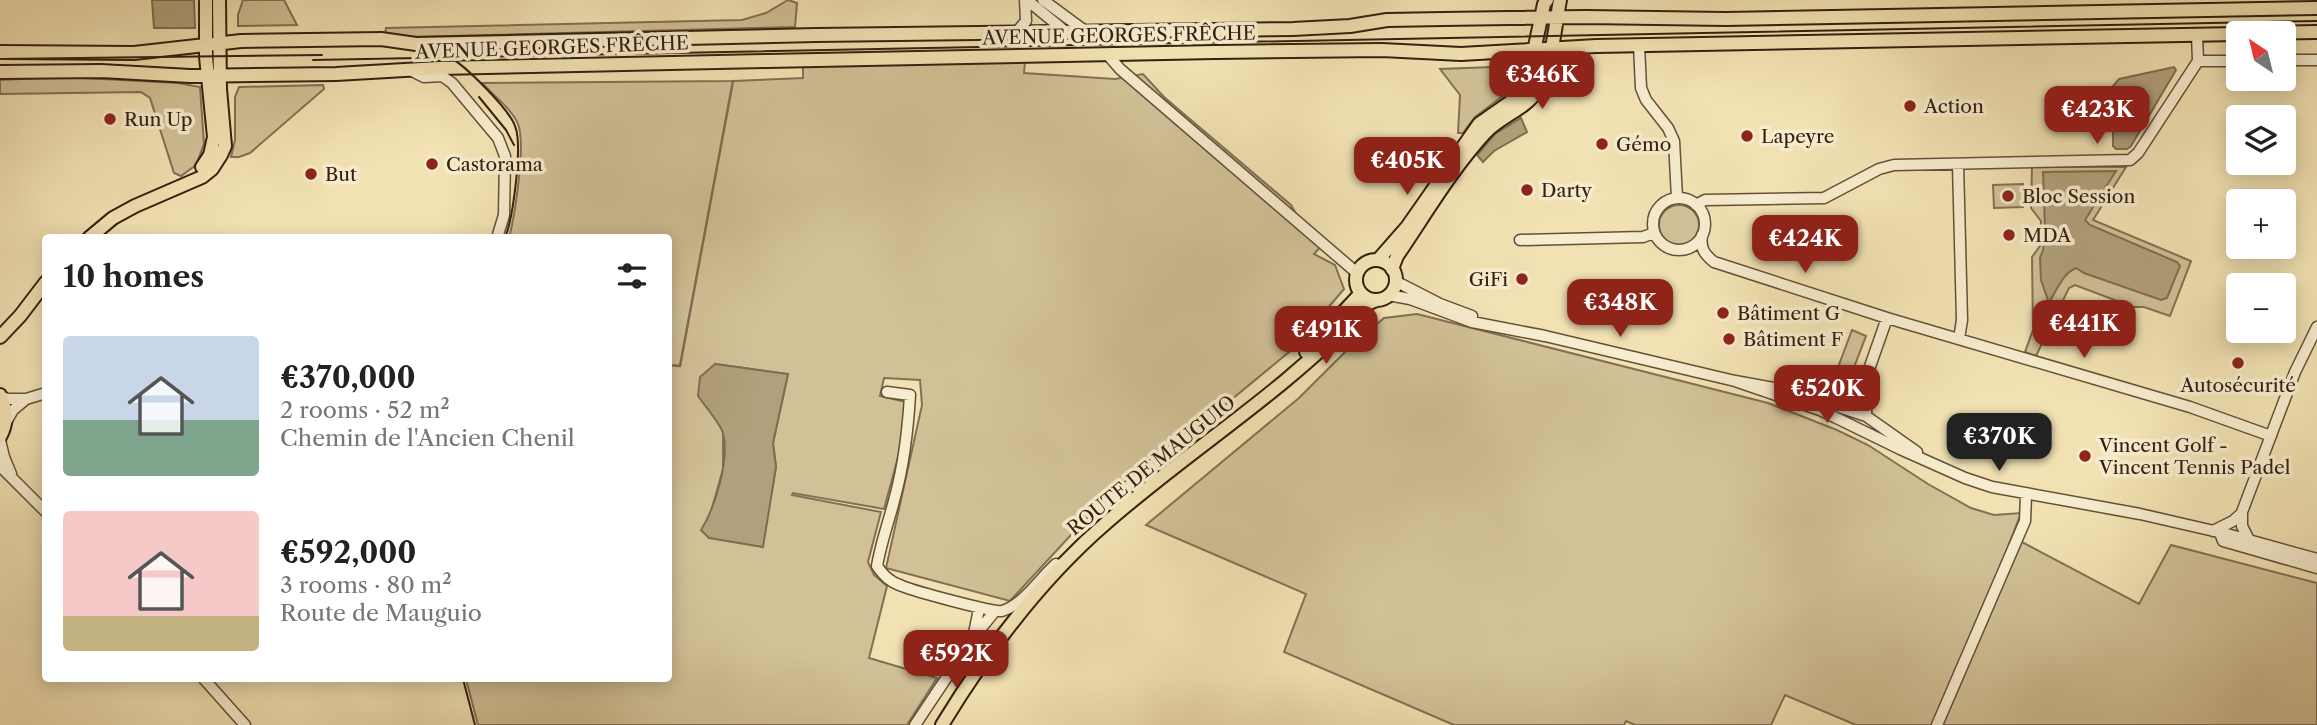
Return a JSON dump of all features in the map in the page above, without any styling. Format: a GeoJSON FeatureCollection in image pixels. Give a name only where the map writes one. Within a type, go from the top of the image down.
{"type":"FeatureCollection","features":[{"type":"Feature","properties":{"kind":"main road"},"geometry":{"type":"LineString","coordinates":[[94,234],[113,218],[189,184],[212,169],[225,146],[206,43],[206,0]]}},
{"type":"Feature","properties":{"kind":"main road"},"geometry":{"type":"LineString","coordinates":[[84,234],[109,212],[152,190],[187,178],[203,166],[211,155],[214,137],[214,76],[220,43],[219,0]]}},
{"type":"Feature","properties":{"kind":"main road"},"geometry":{"type":"LineString","coordinates":[[1546,0],[1527,84],[1518,96],[1479,124],[1407,227],[1378,260],[1365,263],[1357,273],[1356,283],[1361,293],[1371,299],[1383,297],[1395,285],[1397,256],[1465,157],[1493,125],[1535,95],[1544,77],[1560,0]]}},
{"type":"Feature","properties":{"kind":"main road","name":"AVENUE GEORGES FRÊCHE"},"geometry":{"type":"LineString","coordinates":[[0,52],[134,53],[206,43],[381,39],[416,44],[1293,29],[1350,26],[1387,20],[1556,17],[1726,19],[2317,8]]}},
{"type":"Feature","properties":{"kind":"main road"},"geometry":{"type":"LineString","coordinates":[[1066,32],[1067,55]]}},
{"type":"Feature","properties":{"kind":"main road"},"geometry":{"type":"LineString","coordinates":[[1086,32],[1088,55]]}},
{"type":"Feature","properties":{"kind":"main road"},"geometry":{"type":"LineString","coordinates":[[2296,32],[2317,32]]}},
{"type":"Feature","properties":{"kind":"main road","name":"AVENUE GEORGES FRÊCHE"},"geometry":{"type":"LineString","coordinates":[[0,72],[101,71],[214,76],[336,74],[409,70],[1107,54],[1382,50],[1432,54],[1639,45],[2226,34]]}},
{"type":"Feature","properties":{"kind":"main road"},"geometry":{"type":"LineString","coordinates":[[1378,260],[1394,273]]}},
{"type":"Feature","properties":{"kind":"main road"},"geometry":{"type":"LineString","coordinates":[[0,337],[42,288]]}},
{"type":"Feature","properties":{"kind":"main road","name":"ROUTE DE MAUGUIO"},"geometry":{"type":"LineString","coordinates":[[1257,402],[1361,293]]}},
{"type":"Feature","properties":{"kind":"main road","name":"ROUTE DE MAUGUIO"},"geometry":{"type":"LineString","coordinates":[[942,725],[991,651],[1036,593],[1105,524],[1327,344],[1352,315],[1370,302],[1383,297]]}},
{"type":"Feature","properties":{"kind":"main road"},"geometry":{"type":"LineString","coordinates":[[0,348],[42,300]]}},
{"type":"Feature","properties":{"kind":"main road"},"geometry":{"type":"LineString","coordinates":[[0,396],[6,409],[6,422],[0,438]]}},
{"type":"Feature","properties":{"kind":"street"},"geometry":{"type":"LineString","coordinates":[[1026,0],[1066,32]]}},
{"type":"Feature","properties":{"kind":"street"},"geometry":{"type":"LineString","coordinates":[[1016,33],[1026,21],[1026,0]]}},
{"type":"Feature","properties":{"kind":"street"},"geometry":{"type":"LineString","coordinates":[[1043,0],[1086,32]]}},
{"type":"Feature","properties":{"kind":"street"},"geometry":{"type":"LineString","coordinates":[[1696,205],[1704,200],[1824,198],[1879,169],[1891,166],[2130,160],[2136,156],[2198,61],[2197,35]]}},
{"type":"Feature","properties":{"kind":"street"},"geometry":{"type":"LineString","coordinates":[[1639,45],[1641,88],[1674,141],[1677,198]]}},
{"type":"Feature","properties":{"kind":"street"},"geometry":{"type":"LineString","coordinates":[[1107,54],[1120,69],[1357,273]]}},
{"type":"Feature","properties":{"kind":"street"},"geometry":{"type":"LineString","coordinates":[[2296,60],[2317,60]]}},
{"type":"Feature","properties":{"kind":"street"},"geometry":{"type":"LineString","coordinates":[[2198,61],[2226,61]]}},
{"type":"Feature","properties":{"kind":"street"},"geometry":{"type":"LineString","coordinates":[[409,70],[424,77],[442,76],[452,83],[498,138],[505,156],[504,215],[497,234]]}},
{"type":"Feature","properties":{"kind":"street"},"geometry":{"type":"LineString","coordinates":[[1958,163],[1962,320],[1959,339]]}},
{"type":"Feature","properties":{"kind":"street"},"geometry":{"type":"LineString","coordinates":[[1702,235],[1691,247],[1676,250],[1663,244],[1654,233],[1653,218],[1664,202],[1677,198],[1690,201],[1696,205],[1704,219],[1701,247],[1705,256],[1714,262],[1887,318],[2190,407],[2271,436]]}},
{"type":"Feature","properties":{"kind":"street"},"geometry":{"type":"LineString","coordinates":[[1520,240],[1643,237],[1654,233]]}},
{"type":"Feature","properties":{"kind":"street"},"geometry":{"type":"LineString","coordinates":[[1394,273],[1399,283],[1440,304],[1499,326]]}},
{"type":"Feature","properties":{"kind":"street"},"geometry":{"type":"LineString","coordinates":[[1383,297],[1410,299],[1472,322],[1499,326],[1735,382],[1831,414],[1965,478],[2026,495],[2140,514],[2317,559]]}},
{"type":"Feature","properties":{"kind":"street"},"geometry":{"type":"LineString","coordinates":[[1839,406],[1860,388],[1887,318]]}},
{"type":"Feature","properties":{"kind":"street"},"geometry":{"type":"LineString","coordinates":[[2219,533],[2241,516],[2295,372],[2317,327]]}},
{"type":"Feature","properties":{"kind":"street"},"geometry":{"type":"LineString","coordinates":[[1866,416],[1867,375]]}},
{"type":"Feature","properties":{"kind":"street"},"geometry":{"type":"LineString","coordinates":[[1735,382],[1791,391],[1866,416],[1929,461]]}},
{"type":"Feature","properties":{"kind":"street"},"geometry":{"type":"LineString","coordinates":[[887,392],[910,395],[910,405],[908,434],[898,484],[881,541],[877,566],[885,577],[902,587],[995,611],[1011,607],[1023,598],[1061,559],[1105,524]]}},
{"type":"Feature","properties":{"kind":"street"},"geometry":{"type":"LineString","coordinates":[[0,396],[26,399],[42,394]]}},
{"type":"Feature","properties":{"kind":"street"},"geometry":{"type":"LineString","coordinates":[[6,422],[13,410],[26,399]]}},
{"type":"Feature","properties":{"kind":"street"},"geometry":{"type":"LineString","coordinates":[[1792,400],[1807,401],[1838,413],[1866,416]]}},
{"type":"Feature","properties":{"kind":"street"},"geometry":{"type":"LineString","coordinates":[[1839,406],[1860,428]]}},
{"type":"Feature","properties":{"kind":"street"},"geometry":{"type":"LineString","coordinates":[[0,438],[4,457],[13,477]]}},
{"type":"Feature","properties":{"kind":"street"},"geometry":{"type":"LineString","coordinates":[[0,466],[42,508]]}},
{"type":"Feature","properties":{"kind":"street"},"geometry":{"type":"LineString","coordinates":[[1937,725],[2025,522],[2026,495]]}},
{"type":"Feature","properties":{"kind":"street"},"geometry":{"type":"LineString","coordinates":[[2219,533],[2241,516]]}},
{"type":"Feature","properties":{"kind":"street"},"geometry":{"type":"LineString","coordinates":[[2241,516],[2249,540]]}},
{"type":"Feature","properties":{"kind":"street"},"geometry":{"type":"LineString","coordinates":[[2219,533],[2223,541],[2317,568]]}},
{"type":"Feature","properties":{"kind":"street"},"geometry":{"type":"LineString","coordinates":[[973,638],[979,609]]}},
{"type":"Feature","properties":{"kind":"street"},"geometry":{"type":"LineString","coordinates":[[915,725],[973,638],[995,611]]}},
{"type":"Feature","properties":{"kind":"street"},"geometry":{"type":"LineString","coordinates":[[207,682],[245,725]]}},
{"type":"Feature","properties":{"kind":"shaded area"},"geometry":{"type":"Polygon","coordinates":[[[152,0],[194,0],[195,28],[154,28],[152,0]]]}},
{"type":"Feature","properties":{"kind":"shaded area"},"geometry":{"type":"Polygon","coordinates":[[[243,0],[284,0],[297,25],[238,26],[243,0]]]}},
{"type":"Feature","properties":{"kind":"shaded area"},"geometry":{"type":"Polygon","coordinates":[[[788,0],[797,3],[795,27],[409,37],[385,34],[386,28],[742,20],[766,13],[788,0]]]}},
{"type":"Feature","properties":{"kind":"shaded area"},"geometry":{"type":"Polygon","coordinates":[[[1025,62],[1024,73],[1115,79],[1143,74],[1164,97],[1291,205],[1300,221],[1324,243],[1314,254],[1335,265],[1344,289],[1294,348],[1220,409],[1142,465],[1082,523],[1010,601],[886,568],[922,405],[920,380],[884,378],[880,396],[906,402],[904,435],[884,509],[793,493],[792,495],[881,512],[868,562],[874,575],[887,586],[869,658],[937,678],[907,725],[478,725],[467,682],[672,682],[672,234],[510,234],[519,180],[520,134],[518,124],[511,113],[482,83],[803,78],[803,64],[1025,62]],[[715,364],[723,432],[723,469],[710,515],[762,547],[776,467],[773,443],[788,374],[715,364]]]}},
{"type":"Feature","properties":{"kind":"shaded area"},"geometry":{"type":"Polygon","coordinates":[[[1520,66],[1524,73],[1516,86],[1475,117],[1463,133],[1458,133],[1460,95],[1440,69],[1520,66]]]}},
{"type":"Feature","properties":{"kind":"shaded area"},"geometry":{"type":"Polygon","coordinates":[[[2174,67],[2176,70],[2131,146],[2127,149],[2116,149],[2113,146],[2113,86],[2119,79],[2174,67]]]}},
{"type":"Feature","properties":{"kind":"shaded area"},"geometry":{"type":"Polygon","coordinates":[[[64,77],[178,83],[200,87],[204,144],[196,165],[181,176],[174,173],[150,98],[141,92],[0,94],[0,80],[64,77]]]}},
{"type":"Feature","properties":{"kind":"shaded area"},"geometry":{"type":"Polygon","coordinates":[[[323,85],[324,89],[250,153],[231,157],[235,140],[235,97],[239,87],[323,85]]]}},
{"type":"Feature","properties":{"kind":"shaded area"},"geometry":{"type":"Polygon","coordinates":[[[1521,118],[1527,132],[1494,151],[1483,162],[1477,155],[1495,134],[1521,118]]]}},
{"type":"Feature","properties":{"kind":"shaded area"},"geometry":{"type":"Polygon","coordinates":[[[2032,167],[2126,167],[2093,220],[2191,261],[2170,316],[2144,307],[2133,307],[2075,285],[2069,288],[2036,356],[2025,352],[2033,330],[2032,257],[2040,246],[2041,221],[2031,208],[2032,167]]]}},
{"type":"Feature","properties":{"kind":"shaded area"},"geometry":{"type":"Polygon","coordinates":[[[2116,171],[2085,220],[2090,225],[2177,262],[2180,266],[2167,298],[2161,300],[2076,268],[2064,278],[2049,303],[2041,280],[2040,258],[2045,229],[2043,172],[2116,171]]]}},
{"type":"Feature","properties":{"kind":"shaded area","name":"Bloc Session"},"geometry":{"type":"Polygon","coordinates":[[[2023,184],[2023,207],[1994,208],[1993,185],[2023,184]]]}},
{"type":"Feature","properties":{"kind":"shaded area"},"geometry":{"type":"Polygon","coordinates":[[[1679,205],[1693,211],[1699,225],[1693,239],[1679,245],[1665,239],[1659,225],[1665,211],[1679,205]]]}},
{"type":"Feature","properties":{"kind":"shaded area"},"geometry":{"type":"Polygon","coordinates":[[[1417,314],[1768,403],[1868,445],[1971,508],[1994,515],[2021,513],[1933,725],[1856,725],[1785,695],[1771,725],[1635,725],[1626,721],[1624,725],[1454,725],[1284,652],[1306,594],[1146,525],[1299,398],[1384,318],[1417,314]]]}},
{"type":"Feature","properties":{"kind":"shaded area"},"geometry":{"type":"Polygon","coordinates":[[[1852,330],[1866,336],[1845,391],[1831,386],[1852,330]]]}},
{"type":"Feature","properties":{"kind":"shaded area"},"geometry":{"type":"Polygon","coordinates":[[[715,364],[788,374],[773,443],[776,467],[763,547],[709,538],[701,530],[716,496],[723,469],[723,433],[698,396],[700,377],[715,364]]]}},
{"type":"Feature","properties":{"kind":"shaded area"},"geometry":{"type":"Polygon","coordinates":[[[2020,541],[2139,604],[2171,545],[2317,583],[2317,725],[1940,725],[2020,541]]]}},
{"type":"Feature","properties":{"kind":"waterway"},"geometry":{"type":"LineString","coordinates":[[672,365],[680,366],[733,81]]}},
{"type":"Feature","properties":{"kind":"tram line"},"geometry":{"type":"LineString","coordinates":[[313,60],[2317,21]]}},
{"type":"Feature","properties":{"kind":"tram line"},"geometry":{"type":"LineString","coordinates":[[0,59],[322,55]]}},
{"type":"Feature","properties":{"kind":"tram line"},"geometry":{"type":"LineString","coordinates":[[448,56],[486,88],[515,126],[518,149],[516,182],[506,234]]}},
{"type":"Feature","properties":{"kind":"tram line"},"geometry":{"type":"LineString","coordinates":[[479,97],[506,130],[514,145]]}},
{"type":"Feature","properties":{"kind":"tram line"},"geometry":{"type":"LineString","coordinates":[[464,682],[475,725]]}},
{"type":"Feature","properties":{"kind":"place","name":"Action"},"geometry":{"type":"Point","coordinates":[1910,106]}},
{"type":"Feature","properties":{"kind":"place","name":"Run Up"},"geometry":{"type":"Point","coordinates":[110,119]}},
{"type":"Feature","properties":{"kind":"place","name":"Lapeyre"},"geometry":{"type":"Point","coordinates":[1747,136]}},
{"type":"Feature","properties":{"kind":"place","name":"Gémo"},"geometry":{"type":"Point","coordinates":[1602,144]}},
{"type":"Feature","properties":{"kind":"place","name":"Castorama"},"geometry":{"type":"Point","coordinates":[432,164]}},
{"type":"Feature","properties":{"kind":"place","name":"But"},"geometry":{"type":"Point","coordinates":[311,174]}},
{"type":"Feature","properties":{"kind":"place","name":"Darty"},"geometry":{"type":"Point","coordinates":[1527,190]}},
{"type":"Feature","properties":{"kind":"place","name":"Bloc Session"},"geometry":{"type":"Point","coordinates":[2008,196]}},
{"type":"Feature","properties":{"kind":"place","name":"MDA"},"geometry":{"type":"Point","coordinates":[2009,235]}},
{"type":"Feature","properties":{"kind":"place","name":"GiFi"},"geometry":{"type":"Point","coordinates":[1522,279]}},
{"type":"Feature","properties":{"kind":"place","name":"Bâtiment G"},"geometry":{"type":"Point","coordinates":[1723,313]}},
{"type":"Feature","properties":{"kind":"place","name":"Bâtiment F"},"geometry":{"type":"Point","coordinates":[1729,339]}},
{"type":"Feature","properties":{"kind":"place","name":"Autosécurité"},"geometry":{"type":"Point","coordinates":[2238,363]}},
{"type":"Feature","properties":{"kind":"place","name":"Vincent Golf - Vincent Tennis Padel"},"geometry":{"type":"Point","coordinates":[2085,456]}}]}
